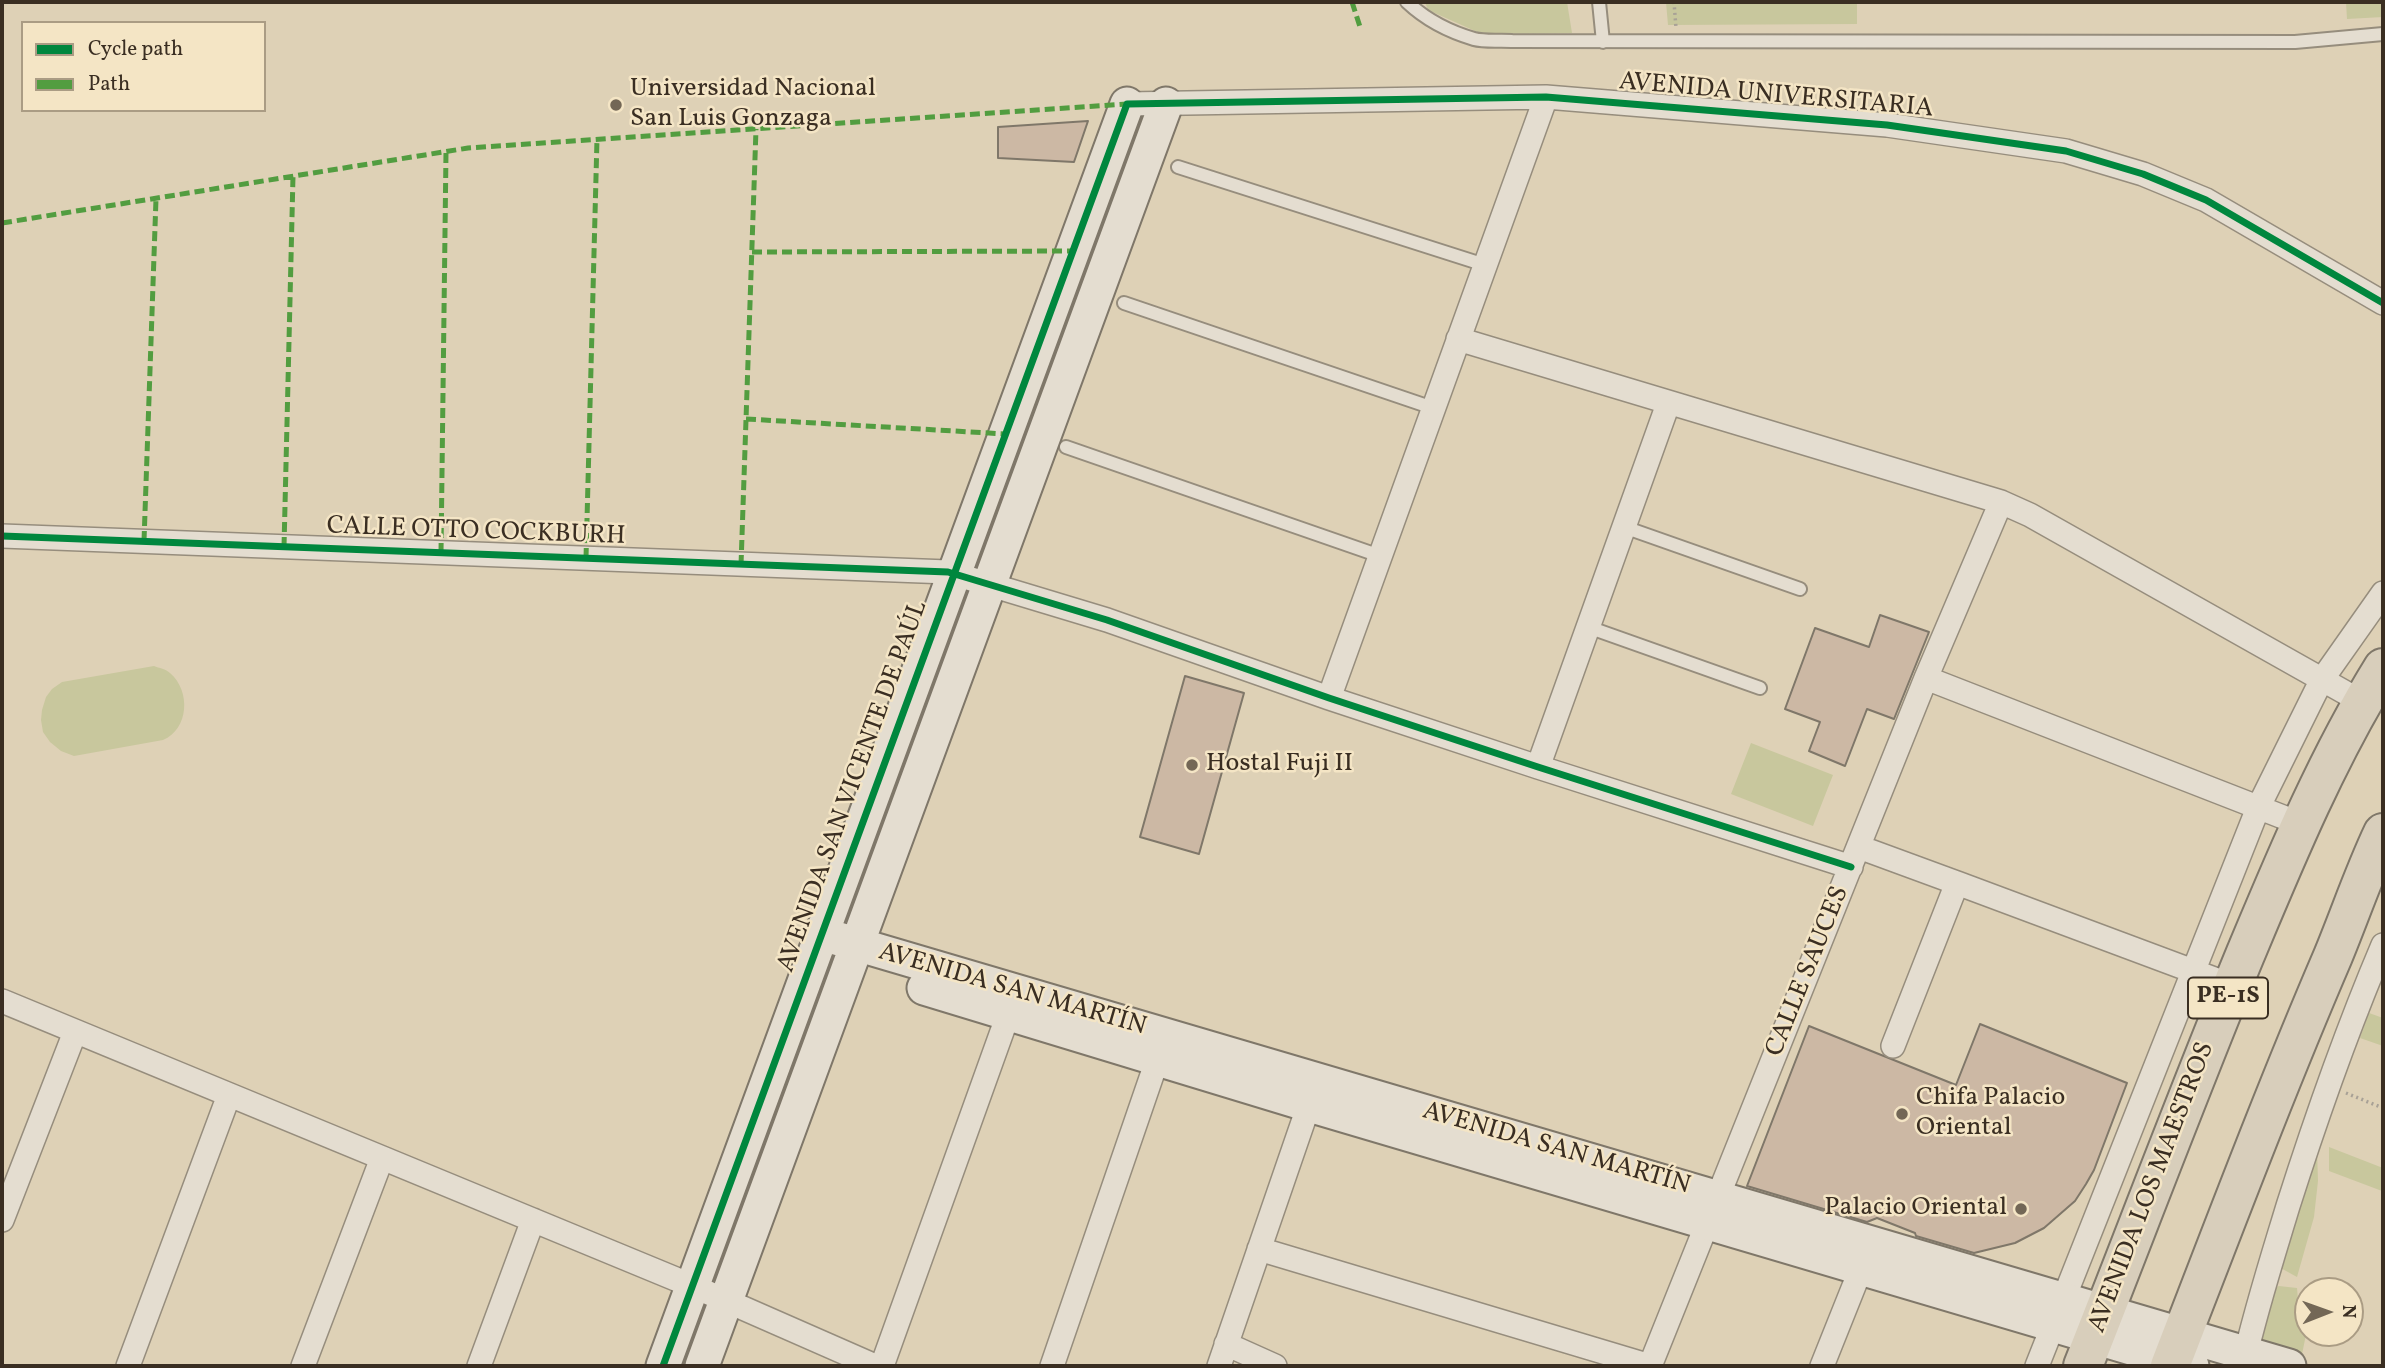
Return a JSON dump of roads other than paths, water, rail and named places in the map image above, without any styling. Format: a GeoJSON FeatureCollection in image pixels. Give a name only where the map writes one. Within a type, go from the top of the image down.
{"type":"FeatureCollection","features":[{"type":"Feature","properties":{"kind":"highway","name":"AVENIDA LOS MAESTROS"},"geometry":{"type":"LineString","coordinates":[[2094,1338],[2233,986],[2301,824],[2361,702],[2383,668]]}},
{"type":"Feature","properties":{"kind":"highway","name":"PE-1S"},"geometry":{"type":"LineString","coordinates":[[2186,1346],[2368,864],[2383,833]]}},
{"type":"Feature","properties":{"kind":"street","name":"AVENIDA UNIVERSITARIA"},"geometry":{"type":"LineString","coordinates":[[1127,104],[1546,97],[1887,125],[2066,151],[2143,174],[2206,200],[2383,303]]}},
{"type":"Feature","properties":{"kind":"street"},"geometry":{"type":"LineString","coordinates":[[1329,698],[1546,97]]}},
{"type":"Feature","properties":{"kind":"street","name":"AVENIDA SAN VICENTE DE PAÚL"},"geometry":{"type":"LineString","coordinates":[[663,1366],[1127,104]]}},
{"type":"Feature","properties":{"kind":"street"},"geometry":{"type":"LineString","coordinates":[[702,1366],[1166,104]]}},
{"type":"Feature","properties":{"kind":"street"},"geometry":{"type":"LineString","coordinates":[[1458,339],[2001,502],[2030,515],[2361,702]]}},
{"type":"Feature","properties":{"kind":"street"},"geometry":{"type":"LineString","coordinates":[[1538,767],[1668,404]]}},
{"type":"Feature","properties":{"kind":"street","name":"CALLE SAUCES"},"geometry":{"type":"LineString","coordinates":[[1650,1366],[1926,678],[2001,502]]}},
{"type":"Feature","properties":{"kind":"street","name":"CALLE OTTO COCKBURH"},"geometry":{"type":"LineString","coordinates":[[2,536],[948,572],[1107,620],[1329,698],[1538,767],[1855,857],[1957,883],[2233,986]]}},
{"type":"Feature","properties":{"kind":"street"},"geometry":{"type":"LineString","coordinates":[[2037,1366],[2258,808],[2321,681],[2383,593]]}},
{"type":"Feature","properties":{"kind":"street"},"geometry":{"type":"LineString","coordinates":[[1926,678],[2301,824]]}},
{"type":"Feature","properties":{"kind":"street"},"geometry":{"type":"LineString","coordinates":[[1894,1046],[1957,883]]}},
{"type":"Feature","properties":{"kind":"street","name":"AVENIDA SAN MARTÍN"},"geometry":{"type":"LineString","coordinates":[[818,945],[2057,1313],[2094,1338],[2186,1346],[2289,1366]]}},
{"type":"Feature","properties":{"kind":"street"},"geometry":{"type":"LineString","coordinates":[[2245,1359],[2275,1249],[2329,1085],[2383,945]]}},
{"type":"Feature","properties":{"kind":"street"},"geometry":{"type":"LineString","coordinates":[[2,1001],[695,1287],[875,1366]]}},
{"type":"Feature","properties":{"kind":"street"},"geometry":{"type":"LineString","coordinates":[[882,1366],[1012,1003]]}},
{"type":"Feature","properties":{"kind":"street"},"geometry":{"type":"LineString","coordinates":[[2,1220],[75,1032]]}},
{"type":"Feature","properties":{"kind":"street"},"geometry":{"type":"LineString","coordinates":[[1052,1366],[1162,1048]]}},
{"type":"Feature","properties":{"kind":"street"},"geometry":{"type":"LineString","coordinates":[[1219,1366],[1313,1093]]}},
{"type":"Feature","properties":{"kind":"street"},"geometry":{"type":"LineString","coordinates":[[128,1366],[229,1095]]}},
{"type":"Feature","properties":{"kind":"street"},"geometry":{"type":"LineString","coordinates":[[303,1366],[382,1158]]}},
{"type":"Feature","properties":{"kind":"street"},"geometry":{"type":"LineString","coordinates":[[479,1366],[533,1220]]}},
{"type":"Feature","properties":{"kind":"street"},"geometry":{"type":"LineString","coordinates":[[1259,1249],[1650,1366]]}},
{"type":"Feature","properties":{"kind":"street"},"geometry":{"type":"LineString","coordinates":[[1822,1366],[1866,1256]]}},
{"type":"Feature","properties":{"kind":"street"},"geometry":{"type":"LineString","coordinates":[[1226,1344],[1275,1366]]}},
{"type":"Feature","properties":{"kind":"lane"},"geometry":{"type":"LineString","coordinates":[[1407,2],[1418,12],[1446,28],[1475,39],[1602,42],[2295,41],[2383,34]]}},
{"type":"Feature","properties":{"kind":"lane"},"geometry":{"type":"LineString","coordinates":[[1599,2],[1602,42]]}},
{"type":"Feature","properties":{"kind":"lane"},"geometry":{"type":"LineString","coordinates":[[1178,167],[1485,265]]}},
{"type":"Feature","properties":{"kind":"lane"},"geometry":{"type":"LineString","coordinates":[[1124,303],[1433,408]]}},
{"type":"Feature","properties":{"kind":"lane"},"geometry":{"type":"LineString","coordinates":[[1066,447],[1380,556]]}},
{"type":"Feature","properties":{"kind":"lane"},"geometry":{"type":"LineString","coordinates":[[1624,527],[1800,589]]}},
{"type":"Feature","properties":{"kind":"lane"},"geometry":{"type":"LineString","coordinates":[[1588,627],[1760,688]]}},
{"type":"Feature","properties":{"kind":"place","name":"Universidad Nacional San Luis Gonzaga"},"geometry":{"type":"Point","coordinates":[616,105]}},
{"type":"Feature","properties":{"kind":"place","name":"Hostal Fuji II"},"geometry":{"type":"Point","coordinates":[1192,765]}},
{"type":"Feature","properties":{"kind":"place","name":"Chifa Palacio Oriental"},"geometry":{"type":"Point","coordinates":[1902,1114]}},
{"type":"Feature","properties":{"kind":"place","name":"Palacio Oriental"},"geometry":{"type":"Point","coordinates":[2021,1209]}}]}
